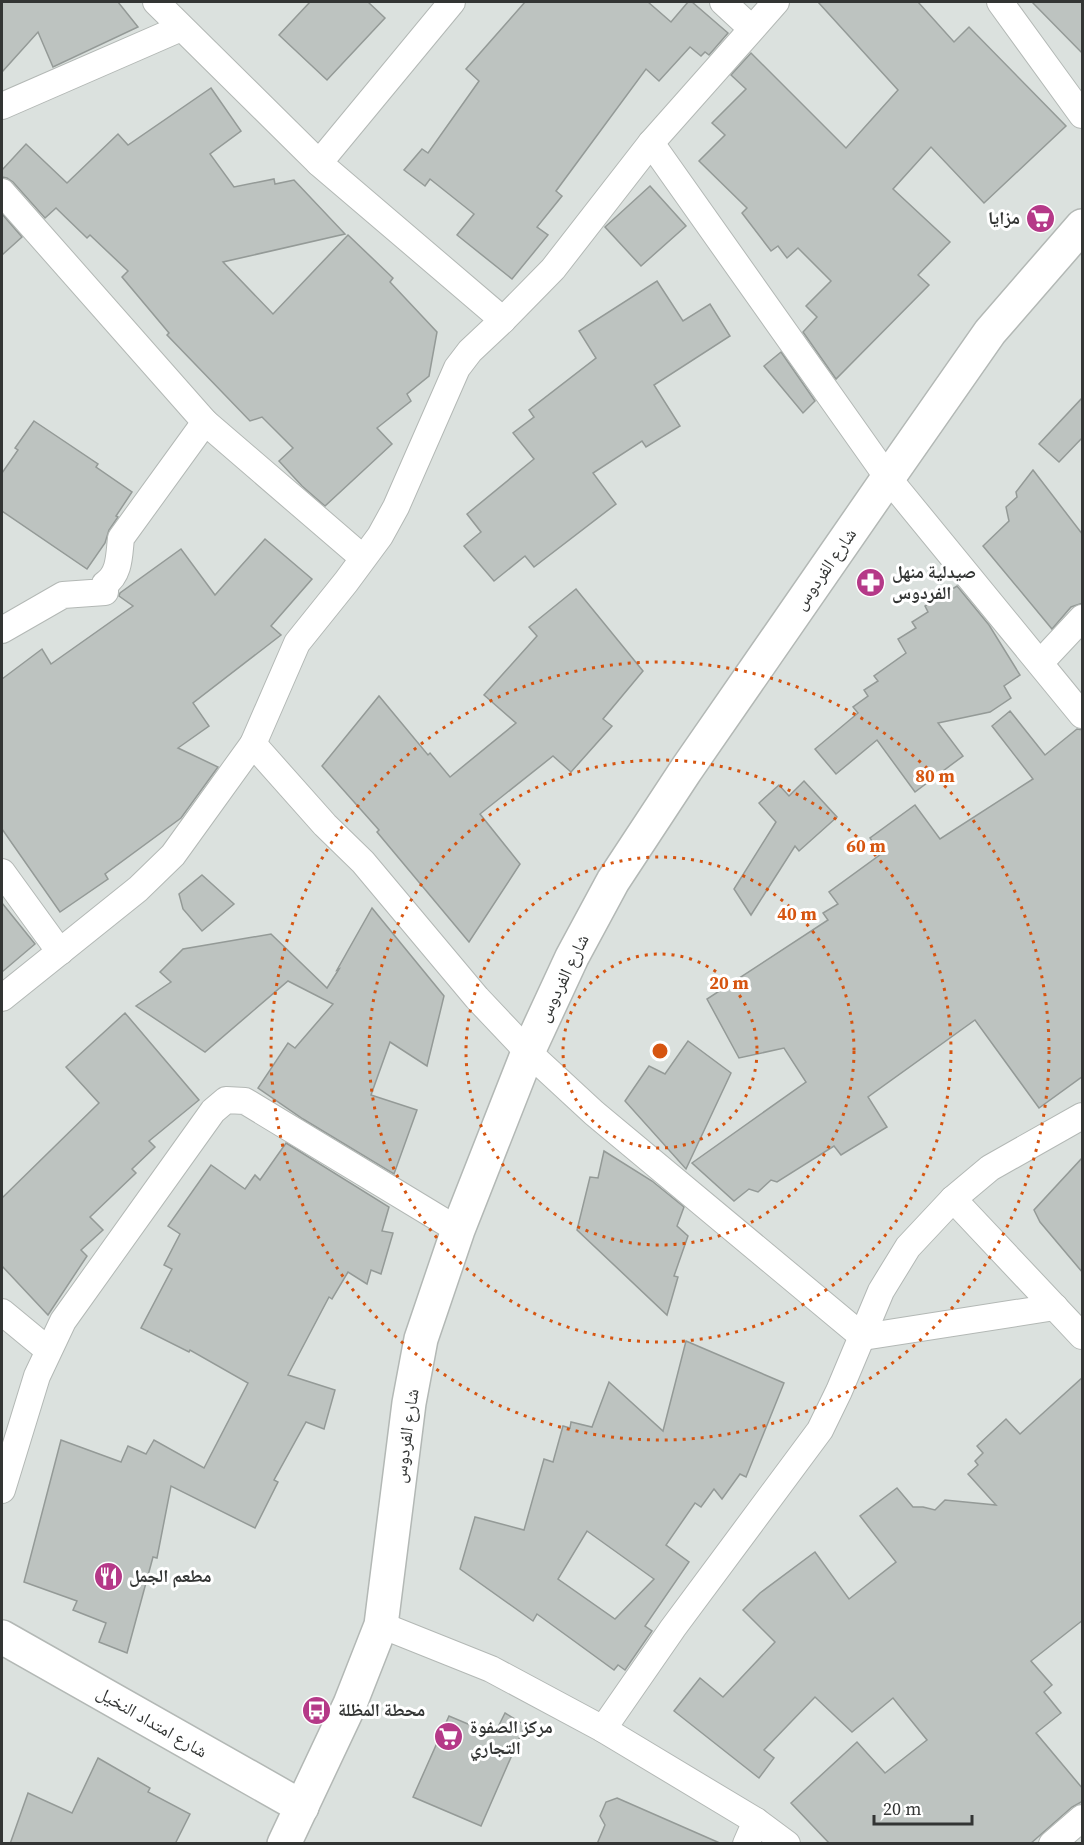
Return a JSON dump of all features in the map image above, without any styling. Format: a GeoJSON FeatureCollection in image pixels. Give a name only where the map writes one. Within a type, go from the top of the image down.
{"type":"FeatureCollection","features":[{"type":"Feature","properties":{"kind":"street"},"geometry":{"type":"LineString","coordinates":[[156,2],[319,163],[503,320]]}},
{"type":"Feature","properties":{"kind":"street"},"geometry":{"type":"LineString","coordinates":[[319,163],[452,2]]}},
{"type":"Feature","properties":{"kind":"street"},"geometry":{"type":"LineString","coordinates":[[723,2],[751,28]]}},
{"type":"Feature","properties":{"kind":"street"},"geometry":{"type":"LineString","coordinates":[[2,998],[138,889],[173,855],[253,744],[297,643],[380,536],[396,507],[457,369],[470,351],[553,268],[651,143],[776,2]]}},
{"type":"Feature","properties":{"kind":"street"},"geometry":{"type":"LineString","coordinates":[[1000,2],[1083,115]]}},
{"type":"Feature","properties":{"kind":"street"},"geometry":{"type":"LineString","coordinates":[[2,105],[181,28]]}},
{"type":"Feature","properties":{"kind":"street"},"geometry":{"type":"LineString","coordinates":[[651,143],[888,478],[1083,715]]}},
{"type":"Feature","properties":{"kind":"street"},"geometry":{"type":"LineString","coordinates":[[2,192],[205,422],[363,558]]}},
{"type":"Feature","properties":{"kind":"street","name":"شارع الفردوس"},"geometry":{"type":"LineString","coordinates":[[284,1844],[350,1704],[381,1625],[409,1403],[421,1339],[458,1230],[528,1052],[572,957],[613,881],[686,770],[990,332],[1056,254],[1083,226]]}},
{"type":"Feature","properties":{"kind":"street"},"geometry":{"type":"LineString","coordinates":[[2,630],[63,595],[105,592],[105,584],[113,579],[119,561],[121,538],[205,422]]}},
{"type":"Feature","properties":{"kind":"street"},"geometry":{"type":"LineString","coordinates":[[1041,662],[1083,618]]}},
{"type":"Feature","properties":{"kind":"street"},"geometry":{"type":"LineString","coordinates":[[253,744],[325,825],[363,862],[483,1005],[528,1052],[594,1113],[863,1337],[1055,1307]]}},
{"type":"Feature","properties":{"kind":"street"},"geometry":{"type":"LineString","coordinates":[[2,872],[60,952]]}},
{"type":"Feature","properties":{"kind":"street"},"geometry":{"type":"LineString","coordinates":[[2,1490],[37,1376],[63,1321],[213,1111],[226,1100],[245,1101],[458,1230]]}},
{"type":"Feature","properties":{"kind":"street"},"geometry":{"type":"LineString","coordinates":[[603,1729],[673,1628],[820,1430],[863,1337],[881,1291],[908,1247],[953,1199],[990,1168],[1083,1116]]}},
{"type":"Feature","properties":{"kind":"street"},"geometry":{"type":"LineString","coordinates":[[953,1199],[1083,1336]]}},
{"type":"Feature","properties":{"kind":"street"},"geometry":{"type":"LineString","coordinates":[[2,1312],[48,1350]]}},
{"type":"Feature","properties":{"kind":"street"},"geometry":{"type":"LineString","coordinates":[[381,1625],[491,1669],[603,1729],[751,1832],[787,1844]]}},
{"type":"Feature","properties":{"kind":"street","name":"شارع امتداد النخيل"},"geometry":{"type":"LineString","coordinates":[[2,1637],[302,1807]]}},
{"type":"Feature","properties":{"kind":"street"},"geometry":{"type":"LineString","coordinates":[[1052,1844],[1083,1818]]}},
{"type":"Feature","properties":{"kind":"building"},"geometry":{"type":"Polygon","coordinates":[[[2,2],[118,2],[138,27],[53,67],[38,32],[2,72],[2,2]]]}},
{"type":"Feature","properties":{"kind":"building"},"geometry":{"type":"Polygon","coordinates":[[[310,2],[368,2],[385,18],[327,80],[279,35],[310,2]]]}},
{"type":"Feature","properties":{"kind":"building"},"geometry":{"type":"Polygon","coordinates":[[[525,2],[648,2],[671,22],[688,2],[692,2],[728,33],[709,55],[705,52],[701,56],[690,47],[659,81],[646,69],[556,191],[562,196],[537,227],[548,235],[512,279],[457,235],[474,214],[430,179],[425,186],[404,170],[422,149],[428,153],[479,81],[466,69],[525,2]]]}},
{"type":"Feature","properties":{"kind":"building"},"geometry":{"type":"Polygon","coordinates":[[[818,2],[918,2],[954,42],[969,27],[1066,126],[984,203],[931,147],[893,189],[950,242],[918,275],[929,285],[836,379],[803,332],[817,317],[806,306],[831,281],[798,248],[787,258],[778,246],[771,251],[742,213],[747,208],[699,161],[725,135],[712,123],[746,89],[731,75],[751,53],[846,148],[898,90],[818,2]]]}},
{"type":"Feature","properties":{"kind":"building"},"geometry":{"type":"Polygon","coordinates":[[[1032,2],[1083,2],[1083,54],[1032,2]]]}},
{"type":"Feature","properties":{"kind":"building"},"geometry":{"type":"Polygon","coordinates":[[[211,88],[241,131],[210,154],[234,187],[274,179],[275,184],[294,180],[345,234],[223,262],[273,314],[348,235],[393,278],[390,282],[437,332],[429,376],[407,394],[411,401],[377,428],[392,444],[325,506],[279,461],[293,448],[262,417],[250,421],[167,335],[169,333],[122,277],[128,271],[90,235],[87,238],[56,208],[45,218],[13,182],[2,177],[2,170],[26,144],[67,183],[118,134],[128,145],[211,88]]]}},
{"type":"Feature","properties":{"kind":"building"},"geometry":{"type":"Polygon","coordinates":[[[650,186],[686,226],[641,266],[605,227],[650,186]]]}},
{"type":"Feature","properties":{"kind":"building"},"geometry":{"type":"Polygon","coordinates":[[[2,214],[22,237],[2,255],[2,214]]]}},
{"type":"Feature","properties":{"kind":"building"},"geometry":{"type":"Polygon","coordinates":[[[657,281],[683,321],[710,304],[730,336],[654,385],[680,426],[646,447],[642,441],[593,473],[616,504],[534,567],[525,556],[494,581],[464,546],[481,532],[467,514],[534,459],[513,433],[534,417],[529,410],[596,358],[579,331],[657,281]]]}},
{"type":"Feature","properties":{"kind":"building"},"geometry":{"type":"Polygon","coordinates":[[[781,352],[815,401],[803,413],[764,366],[781,352]]]}},
{"type":"Feature","properties":{"kind":"building"},"geometry":{"type":"Polygon","coordinates":[[[1083,397],[1083,437],[1059,462],[1039,444],[1083,397]]]}},
{"type":"Feature","properties":{"kind":"building"},"geometry":{"type":"Polygon","coordinates":[[[34,421],[98,464],[96,467],[132,492],[116,516],[118,517],[109,530],[105,543],[87,569],[2,511],[2,473],[18,450],[15,448],[34,421]]]}},
{"type":"Feature","properties":{"kind":"building"},"geometry":{"type":"Polygon","coordinates":[[[1033,470],[1083,535],[1083,603],[1071,607],[1052,629],[983,546],[1009,521],[1006,507],[1017,497],[1016,492],[1033,470]]]}},
{"type":"Feature","properties":{"kind":"building"},"geometry":{"type":"Polygon","coordinates":[[[265,539],[312,579],[271,626],[281,635],[193,703],[209,726],[178,748],[218,767],[181,818],[105,874],[108,879],[60,912],[2,829],[2,679],[42,649],[51,664],[133,606],[119,596],[120,593],[181,549],[215,595],[265,539]]]}},
{"type":"Feature","properties":{"kind":"building"},"geometry":{"type":"Polygon","coordinates":[[[957,586],[989,625],[1020,675],[1004,686],[1011,698],[990,712],[938,723],[963,756],[915,792],[877,740],[836,774],[815,749],[858,713],[853,707],[868,696],[864,690],[878,681],[874,676],[906,653],[898,639],[916,628],[912,622],[928,612],[925,606],[957,586]]]}},
{"type":"Feature","properties":{"kind":"building"},"geometry":{"type":"Polygon","coordinates":[[[576,589],[643,671],[603,719],[612,726],[571,772],[553,756],[480,814],[520,864],[469,942],[377,832],[379,830],[322,766],[379,696],[428,755],[430,753],[450,777],[516,723],[484,695],[537,636],[529,627],[576,589]]]}},
{"type":"Feature","properties":{"kind":"building"},"geometry":{"type":"Polygon","coordinates":[[[1010,711],[1045,755],[1077,729],[1083,730],[1083,1076],[1039,1108],[975,1020],[868,1097],[887,1127],[841,1155],[834,1146],[777,1182],[771,1180],[758,1192],[749,1189],[734,1201],[692,1163],[806,1082],[784,1048],[739,1058],[707,999],[828,920],[823,913],[838,904],[829,892],[881,854],[870,838],[915,805],[940,839],[1033,779],[992,726],[1010,711]]]}},
{"type":"Feature","properties":{"kind":"building"},"geometry":{"type":"Polygon","coordinates":[[[804,781],[837,817],[799,851],[795,846],[751,915],[734,889],[776,822],[759,803],[779,785],[789,796],[804,781]]]}},
{"type":"Feature","properties":{"kind":"building"},"geometry":{"type":"Polygon","coordinates":[[[202,875],[234,904],[202,931],[183,909],[179,894],[202,875]]]}},
{"type":"Feature","properties":{"kind":"building"},"geometry":{"type":"Polygon","coordinates":[[[2,903],[35,944],[2,972],[2,903]]]}},
{"type":"Feature","properties":{"kind":"building"},"geometry":{"type":"Polygon","coordinates":[[[372,908],[444,996],[427,1066],[390,1042],[371,1095],[417,1110],[394,1174],[303,1119],[258,1088],[288,1043],[295,1048],[333,1004],[288,981],[205,1052],[136,1006],[171,982],[160,972],[183,949],[271,934],[327,988],[372,908]]]}},
{"type":"Feature","properties":{"kind":"building"},"geometry":{"type":"Polygon","coordinates":[[[125,1013],[199,1100],[149,1141],[155,1147],[132,1169],[136,1173],[90,1217],[103,1230],[81,1250],[87,1256],[48,1315],[2,1266],[2,1198],[99,1103],[66,1067],[125,1013]]]}},
{"type":"Feature","properties":{"kind":"building"},"geometry":{"type":"Polygon","coordinates":[[[688,1041],[731,1073],[686,1169],[625,1101],[649,1066],[665,1074],[688,1041]]]}},
{"type":"Feature","properties":{"kind":"building"},"geometry":{"type":"Polygon","coordinates":[[[286,1143],[389,1207],[382,1231],[393,1233],[381,1274],[371,1270],[367,1284],[348,1272],[332,1299],[329,1297],[288,1375],[335,1390],[324,1429],[306,1422],[274,1480],[278,1482],[255,1528],[171,1486],[157,1558],[153,1557],[127,1653],[99,1642],[106,1623],[73,1610],[77,1601],[24,1582],[61,1440],[121,1462],[128,1446],[146,1454],[154,1440],[204,1468],[248,1383],[190,1350],[189,1352],[141,1328],[172,1269],[164,1265],[180,1234],[168,1226],[211,1165],[245,1189],[255,1175],[260,1180],[286,1143]]]}},
{"type":"Feature","properties":{"kind":"building"},"geometry":{"type":"Polygon","coordinates":[[[604,1151],[652,1181],[684,1207],[677,1226],[688,1236],[674,1276],[678,1277],[667,1315],[577,1230],[590,1177],[598,1178],[604,1151]]]}},
{"type":"Feature","properties":{"kind":"building"},"geometry":{"type":"Polygon","coordinates":[[[1083,1157],[1083,1273],[1040,1222],[1034,1210],[1083,1157]]]}},
{"type":"Feature","properties":{"kind":"building"},"geometry":{"type":"Polygon","coordinates":[[[686,1341],[784,1383],[746,1477],[740,1474],[722,1499],[714,1489],[701,1507],[695,1503],[666,1545],[689,1562],[645,1626],[652,1631],[625,1670],[618,1665],[614,1670],[537,1614],[533,1621],[460,1569],[475,1517],[524,1530],[544,1459],[553,1462],[563,1426],[570,1428],[571,1422],[592,1427],[609,1382],[663,1431],[686,1341]],[[587,1531],[558,1579],[615,1619],[654,1579],[587,1531]]]}},
{"type":"Feature","properties":{"kind":"building"},"geometry":{"type":"Polygon","coordinates":[[[1083,1377],[1083,1620],[1031,1661],[1052,1685],[1044,1692],[1061,1713],[1036,1733],[1083,1789],[1083,1801],[1072,1807],[1030,1844],[830,1844],[791,1803],[857,1742],[885,1773],[927,1740],[893,1698],[852,1732],[815,1697],[764,1750],[774,1758],[759,1778],[674,1711],[700,1678],[723,1697],[775,1642],[743,1610],[760,1593],[815,1552],[849,1599],[896,1562],[860,1516],[897,1488],[913,1507],[935,1510],[945,1500],[996,1505],[968,1474],[978,1465],[975,1461],[983,1453],[977,1446],[1006,1419],[1020,1434],[1083,1377]]]}},
{"type":"Feature","properties":{"kind":"building"},"geometry":{"type":"Polygon","coordinates":[[[505,1713],[525,1725],[481,1826],[413,1797],[449,1716],[494,1735],[505,1713]]]}},
{"type":"Feature","properties":{"kind":"building"},"geometry":{"type":"Polygon","coordinates":[[[98,1758],[150,1788],[148,1792],[190,1814],[175,1844],[10,1844],[28,1793],[72,1813],[98,1758]]]}},
{"type":"Feature","properties":{"kind":"building"},"geometry":{"type":"Polygon","coordinates":[[[617,1798],[722,1844],[597,1844],[605,1825],[600,1816],[606,1802],[617,1798]]]}},
{"type":"Feature","properties":{"kind":"place","name":"مزايا"},"geometry":{"type":"Point","coordinates":[1041,218]}},
{"type":"Feature","properties":{"kind":"place","name":"صيدلية منهل الفردوس"},"geometry":{"type":"Point","coordinates":[871,582]}},
{"type":"Feature","properties":{"kind":"place","name":"مطعم الجمل"},"geometry":{"type":"Point","coordinates":[108,1576]}},
{"type":"Feature","properties":{"kind":"place","name":"محطة المظلة"},"geometry":{"type":"Point","coordinates":[317,1710]}},
{"type":"Feature","properties":{"kind":"place","name":"مركز الصفوة التجاري"},"geometry":{"type":"Point","coordinates":[449,1737]}}]}
